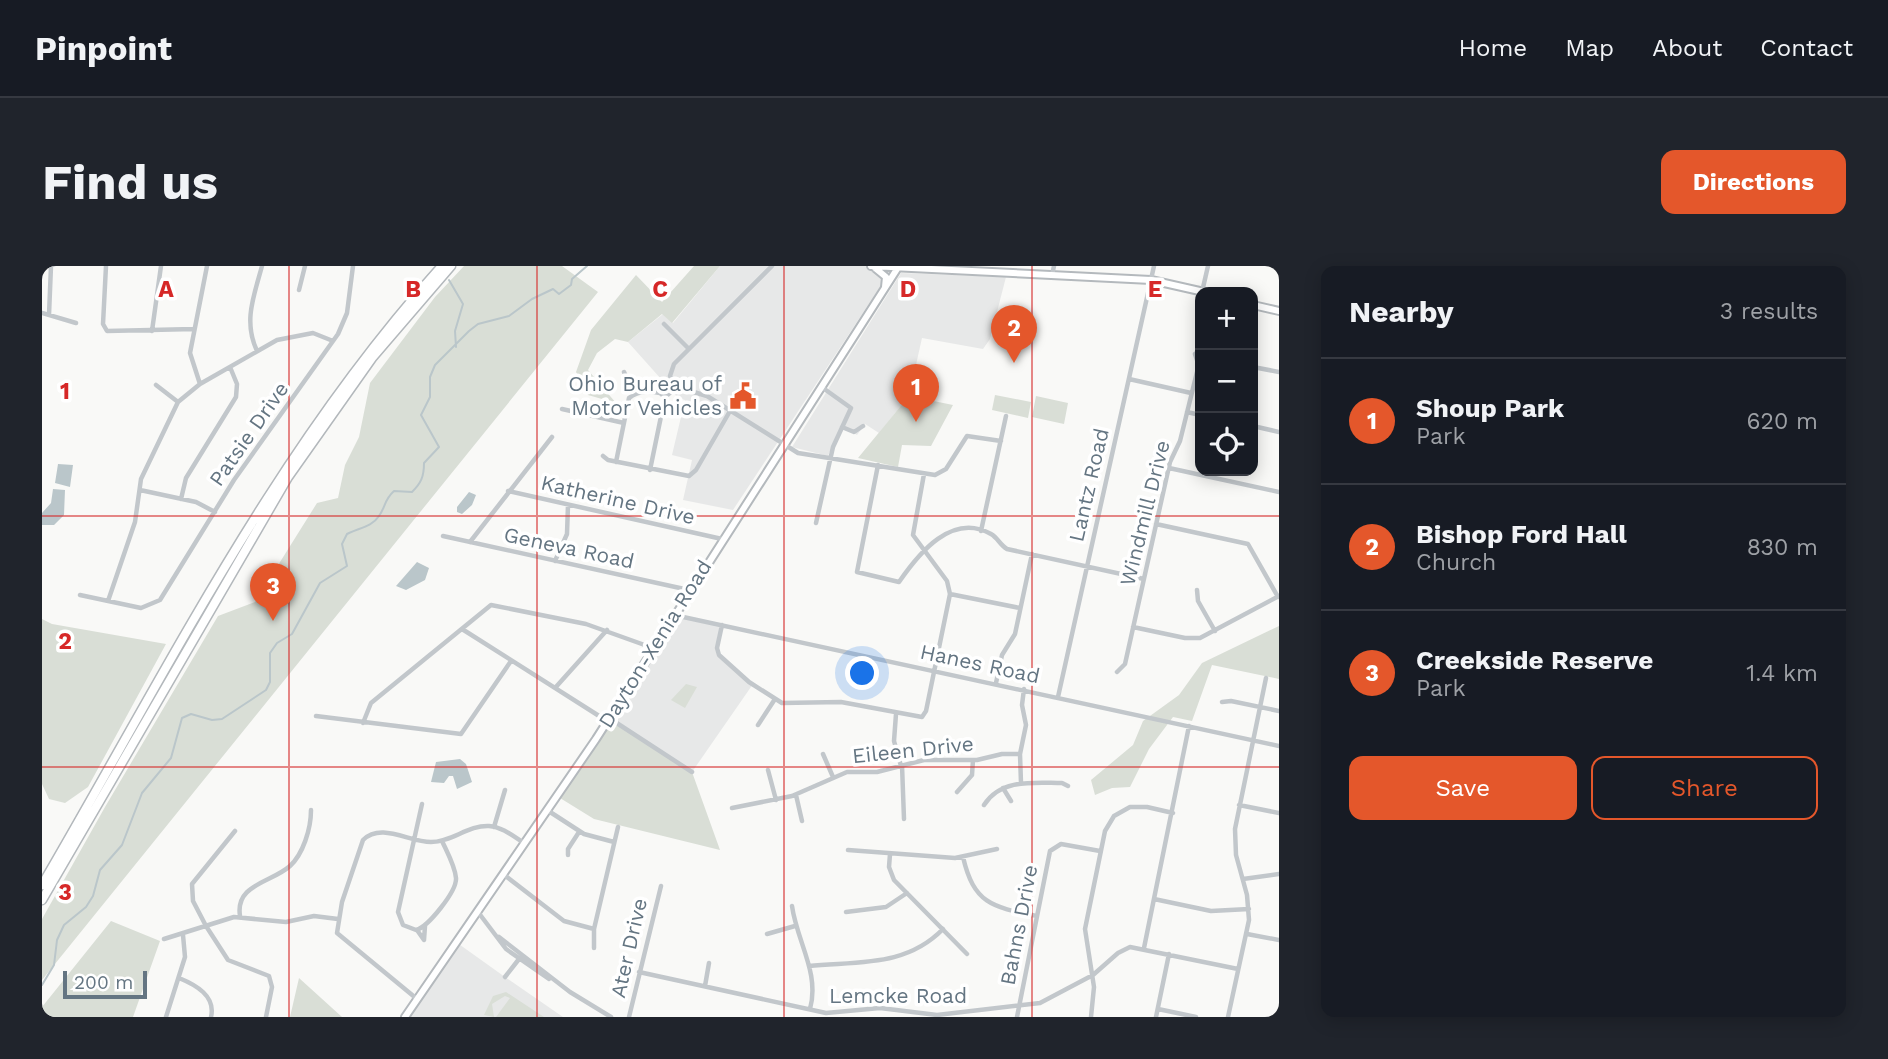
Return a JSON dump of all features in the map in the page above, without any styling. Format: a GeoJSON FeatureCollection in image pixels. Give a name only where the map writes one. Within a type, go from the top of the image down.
{"type":"FeatureCollection","features":[{"type":"Feature","properties":{"kind":"highway"},"geometry":{"type":"LineString","coordinates":[[42,885],[272,489],[354,371],[416,294],[446,267]]}},
{"type":"Feature","properties":{"kind":"highway"},"geometry":{"type":"LineString","coordinates":[[42,900],[288,477],[372,358],[446,267]]}},
{"type":"Feature","properties":{"kind":"main road"},"geometry":{"type":"LineString","coordinates":[[872,266],[1009,269],[1052,275],[1151,280],[1195,290]]}},
{"type":"Feature","properties":{"kind":"main road"},"geometry":{"type":"LineString","coordinates":[[872,266],[886,277],[884,289]]}},
{"type":"Feature","properties":{"kind":"main road","name":"Dayton-Xenia Road"},"geometry":{"type":"LineString","coordinates":[[405,1017],[608,719],[898,267]]}},
{"type":"Feature","properties":{"kind":"main road"},"geometry":{"type":"LineString","coordinates":[[1258,305],[1279,311]]}},
{"type":"Feature","properties":{"kind":"street"},"geometry":{"type":"LineString","coordinates":[[49,315],[51,266]]}},
{"type":"Feature","properties":{"kind":"street"},"geometry":{"type":"LineString","coordinates":[[106,266],[103,324],[111,332],[194,329]]}},
{"type":"Feature","properties":{"kind":"street"},"geometry":{"type":"LineString","coordinates":[[152,331],[161,266]]}},
{"type":"Feature","properties":{"kind":"street"},"geometry":{"type":"LineString","coordinates":[[200,384],[190,356],[207,266]]}},
{"type":"Feature","properties":{"kind":"street"},"geometry":{"type":"LineString","coordinates":[[257,351],[250,334],[249,319],[262,266]]}},
{"type":"Feature","properties":{"kind":"street"},"geometry":{"type":"LineString","coordinates":[[299,290],[305,266]]}},
{"type":"Feature","properties":{"kind":"street","name":"Patsie Drive"},"geometry":{"type":"LineString","coordinates":[[108,601],[145,608],[162,598],[275,421],[333,341],[346,313],[354,266]]}},
{"type":"Feature","properties":{"kind":"street"},"geometry":{"type":"LineString","coordinates":[[675,385],[672,368],[772,266]]}},
{"type":"Feature","properties":{"kind":"street"},"geometry":{"type":"LineString","coordinates":[[1052,275],[1054,266]]}},
{"type":"Feature","properties":{"kind":"street","name":"Lantz Road"},"geometry":{"type":"LineString","coordinates":[[1058,696],[1154,266]]}},
{"type":"Feature","properties":{"kind":"street"},"geometry":{"type":"LineString","coordinates":[[1204,287],[1208,266]]}},
{"type":"Feature","properties":{"kind":"street"},"geometry":{"type":"LineString","coordinates":[[42,313],[76,323]]}},
{"type":"Feature","properties":{"kind":"street"},"geometry":{"type":"LineString","coordinates":[[664,324],[689,349]]}},
{"type":"Feature","properties":{"kind":"street"},"geometry":{"type":"LineString","coordinates":[[80,595],[108,601],[135,522],[143,475],[178,402],[200,384],[280,339],[310,333],[320,334],[333,341]]}},
{"type":"Feature","properties":{"kind":"street"},"geometry":{"type":"LineString","coordinates":[[181,499],[186,478],[236,397],[237,382],[230,367]]}},
{"type":"Feature","properties":{"kind":"street"},"geometry":{"type":"LineString","coordinates":[[1258,368],[1279,372]]}},
{"type":"Feature","properties":{"kind":"street"},"geometry":{"type":"LineString","coordinates":[[624,372],[634,394]]}},
{"type":"Feature","properties":{"kind":"street","name":"Windmill Drive"},"geometry":{"type":"LineString","coordinates":[[1117,672],[1125,664],[1169,468],[1180,441],[1195,378]]}},
{"type":"Feature","properties":{"kind":"street"},"geometry":{"type":"LineString","coordinates":[[1129,379],[1191,393]]}},
{"type":"Feature","properties":{"kind":"street"},"geometry":{"type":"LineString","coordinates":[[156,385],[178,402]]}},
{"type":"Feature","properties":{"kind":"street"},"geometry":{"type":"LineString","coordinates":[[650,470],[663,395],[675,385]]}},
{"type":"Feature","properties":{"kind":"street"},"geometry":{"type":"LineString","coordinates":[[675,385],[703,394],[798,453],[830,460],[854,460],[937,475],[945,471],[967,436],[1001,441]]}},
{"type":"Feature","properties":{"kind":"street"},"geometry":{"type":"LineString","coordinates":[[816,523],[830,460],[850,406],[822,388]]}},
{"type":"Feature","properties":{"kind":"street"},"geometry":{"type":"LineString","coordinates":[[634,394],[663,395]]}},
{"type":"Feature","properties":{"kind":"street"},"geometry":{"type":"LineString","coordinates":[[615,462],[627,402],[634,394]]}},
{"type":"Feature","properties":{"kind":"street"},"geometry":{"type":"LineString","coordinates":[[562,410],[624,423]]}},
{"type":"Feature","properties":{"kind":"street"},"geometry":{"type":"LineString","coordinates":[[603,456],[615,462],[681,477],[692,474],[730,411]]}},
{"type":"Feature","properties":{"kind":"street"},"geometry":{"type":"LineString","coordinates":[[1187,412],[1195,414]]}},
{"type":"Feature","properties":{"kind":"street"},"geometry":{"type":"LineString","coordinates":[[982,531],[1006,416]]}},
{"type":"Feature","properties":{"kind":"street"},"geometry":{"type":"LineString","coordinates":[[842,427],[854,432],[863,426]]}},
{"type":"Feature","properties":{"kind":"street"},"geometry":{"type":"LineString","coordinates":[[1258,427],[1279,432]]}},
{"type":"Feature","properties":{"kind":"street"},"geometry":{"type":"LineString","coordinates":[[470,542],[552,437]]}},
{"type":"Feature","properties":{"kind":"street"},"geometry":{"type":"LineString","coordinates":[[878,465],[857,572],[899,582],[923,551],[952,530],[962,527],[993,535],[1007,548],[1144,579]]}},
{"type":"Feature","properties":{"kind":"street"},"geometry":{"type":"LineString","coordinates":[[1169,468],[1279,492]]}},
{"type":"Feature","properties":{"kind":"street"},"geometry":{"type":"LineString","coordinates":[[722,625],[717,648],[719,655],[775,699],[789,704],[841,702],[917,719],[924,715],[950,594],[947,581],[923,551],[912,531],[924,474]]}},
{"type":"Feature","properties":{"kind":"street"},"geometry":{"type":"LineString","coordinates":[[140,490],[199,503],[215,512]]}},
{"type":"Feature","properties":{"kind":"street","name":"Katherine Drive"},"geometry":{"type":"LineString","coordinates":[[508,491],[722,539]]}},
{"type":"Feature","properties":{"kind":"street"},"geometry":{"type":"LineString","coordinates":[[555,561],[567,534],[568,505]]}},
{"type":"Feature","properties":{"kind":"street"},"geometry":{"type":"LineString","coordinates":[[1133,627],[1189,639],[1215,631],[1279,596],[1248,544],[1156,524]]}},
{"type":"Feature","properties":{"kind":"street","name":"Geneva Road"},"geometry":{"type":"LineString","coordinates":[[443,536],[689,590]]}},
{"type":"Feature","properties":{"kind":"street"},"geometry":{"type":"LineString","coordinates":[[996,683],[1002,655],[1014,636],[1032,554]]}},
{"type":"Feature","properties":{"kind":"street"},"geometry":{"type":"LineString","coordinates":[[1197,590],[1198,601],[1215,631]]}},
{"type":"Feature","properties":{"kind":"street"},"geometry":{"type":"LineString","coordinates":[[950,594],[1020,608]]}},
{"type":"Feature","properties":{"kind":"street"},"geometry":{"type":"LineString","coordinates":[[363,723],[371,703],[487,607],[496,604],[607,630],[653,648]]}},
{"type":"Feature","properties":{"kind":"street","name":"Hanes Road"},"geometry":{"type":"LineString","coordinates":[[674,614],[1279,746]]}},
{"type":"Feature","properties":{"kind":"street"},"geometry":{"type":"LineString","coordinates":[[462,629],[692,772]]}},
{"type":"Feature","properties":{"kind":"street"},"geometry":{"type":"LineString","coordinates":[[555,688],[607,630]]}},
{"type":"Feature","properties":{"kind":"street"},"geometry":{"type":"LineString","coordinates":[[316,716],[461,734],[511,661]]}},
{"type":"Feature","properties":{"kind":"street"},"geometry":{"type":"LineString","coordinates":[[1228,1017],[1247,934],[1249,909],[1235,847],[1239,805],[1266,678]]}},
{"type":"Feature","properties":{"kind":"street"},"geometry":{"type":"LineString","coordinates":[[1021,783],[1020,754],[1026,722],[1022,705],[1024,689]]}},
{"type":"Feature","properties":{"kind":"street"},"geometry":{"type":"LineString","coordinates":[[758,725],[775,699]]}},
{"type":"Feature","properties":{"kind":"street"},"geometry":{"type":"LineString","coordinates":[[1222,702],[1279,711]]}},
{"type":"Feature","properties":{"kind":"street"},"geometry":{"type":"LineString","coordinates":[[896,714],[894,741],[901,766],[904,819]]}},
{"type":"Feature","properties":{"kind":"street"},"geometry":{"type":"LineString","coordinates":[[1189,726],[1144,948],[1238,969]]}},
{"type":"Feature","properties":{"kind":"street"},"geometry":{"type":"LineString","coordinates":[[822,754],[833,776]]}},
{"type":"Feature","properties":{"kind":"street","name":"Eileen Drive"},"geometry":{"type":"LineString","coordinates":[[732,808],[796,794],[833,776],[924,760],[973,760],[1020,754]]}},
{"type":"Feature","properties":{"kind":"street"},"geometry":{"type":"LineString","coordinates":[[957,792],[972,775],[973,760]]}},
{"type":"Feature","properties":{"kind":"street"},"geometry":{"type":"LineString","coordinates":[[768,770],[776,800]]}},
{"type":"Feature","properties":{"kind":"street"},"geometry":{"type":"LineString","coordinates":[[984,804],[1003,788],[1021,783],[1062,783],[1068,786]]}},
{"type":"Feature","properties":{"kind":"street"},"geometry":{"type":"LineString","coordinates":[[1003,788],[1011,801]]}},
{"type":"Feature","properties":{"kind":"street"},"geometry":{"type":"LineString","coordinates":[[494,827],[505,790]]}},
{"type":"Feature","properties":{"kind":"street"},"geometry":{"type":"LineString","coordinates":[[796,794],[802,821]]}},
{"type":"Feature","properties":{"kind":"street"},"geometry":{"type":"LineString","coordinates":[[422,804],[398,912],[403,925],[416,930],[424,940],[425,926],[456,880],[442,841]]}},
{"type":"Feature","properties":{"kind":"street"},"geometry":{"type":"LineString","coordinates":[[1239,805],[1279,813]]}},
{"type":"Feature","properties":{"kind":"street"},"geometry":{"type":"LineString","coordinates":[[1091,1017],[1093,975],[1085,929],[1101,851],[1110,822],[1123,810],[1143,806],[1173,813]]}},
{"type":"Feature","properties":{"kind":"street"},"geometry":{"type":"LineString","coordinates":[[547,809],[580,832],[614,842]]}},
{"type":"Feature","properties":{"kind":"street"},"geometry":{"type":"LineString","coordinates":[[240,916],[239,903],[244,894],[284,870],[298,857],[311,810]]}},
{"type":"Feature","properties":{"kind":"street"},"geometry":{"type":"LineString","coordinates":[[417,999],[341,939],[337,932],[338,919],[364,838],[377,832],[442,841],[476,827],[494,827],[524,843]]}},
{"type":"Feature","properties":{"kind":"street"},"geometry":{"type":"LineString","coordinates":[[594,948],[594,929],[618,827]]}},
{"type":"Feature","properties":{"kind":"street"},"geometry":{"type":"LineString","coordinates":[[235,831],[192,884],[193,901],[225,958],[269,976],[272,990],[266,1017]]}},
{"type":"Feature","properties":{"kind":"street"},"geometry":{"type":"LineString","coordinates":[[568,855],[580,832]]}},
{"type":"Feature","properties":{"kind":"street","name":"Bahns Drive"},"geometry":{"type":"LineString","coordinates":[[1017,1017],[1053,848],[1069,844],[1101,851]]}},
{"type":"Feature","properties":{"kind":"street"},"geometry":{"type":"LineString","coordinates":[[848,850],[963,857],[997,849]]}},
{"type":"Feature","properties":{"kind":"street"},"geometry":{"type":"LineString","coordinates":[[890,854],[891,875],[967,954]]}},
{"type":"Feature","properties":{"kind":"street"},"geometry":{"type":"LineString","coordinates":[[963,857],[971,884],[990,904],[1037,916]]}},
{"type":"Feature","properties":{"kind":"street"},"geometry":{"type":"LineString","coordinates":[[503,874],[565,921],[594,929]]}},
{"type":"Feature","properties":{"kind":"street"},"geometry":{"type":"LineString","coordinates":[[1243,879],[1279,874]]}},
{"type":"Feature","properties":{"kind":"street","name":"Ater Drive"},"geometry":{"type":"LineString","coordinates":[[629,1017],[661,886]]}},
{"type":"Feature","properties":{"kind":"street"},"geometry":{"type":"LineString","coordinates":[[846,912],[882,908],[897,902],[907,893]]}},
{"type":"Feature","properties":{"kind":"street"},"geometry":{"type":"LineString","coordinates":[[1154,899],[1211,911],[1249,909]]}},
{"type":"Feature","properties":{"kind":"street"},"geometry":{"type":"LineString","coordinates":[[792,906],[795,926],[809,966],[813,987],[810,1010]]}},
{"type":"Feature","properties":{"kind":"street"},"geometry":{"type":"LineString","coordinates":[[477,911],[499,937],[504,948],[611,1017]]}},
{"type":"Feature","properties":{"kind":"street"},"geometry":{"type":"LineString","coordinates":[[164,939],[240,916],[286,922],[316,916],[338,919]]}},
{"type":"Feature","properties":{"kind":"street"},"geometry":{"type":"LineString","coordinates":[[416,930],[425,926]]}},
{"type":"Feature","properties":{"kind":"street"},"geometry":{"type":"LineString","coordinates":[[767,934],[795,926]]}},
{"type":"Feature","properties":{"kind":"street"},"geometry":{"type":"LineString","coordinates":[[809,966],[904,956],[924,946],[943,929]]}},
{"type":"Feature","properties":{"kind":"street"},"geometry":{"type":"LineString","coordinates":[[1247,934],[1279,940]]}},
{"type":"Feature","properties":{"kind":"street"},"geometry":{"type":"LineString","coordinates":[[166,1017],[186,953],[183,935]]}},
{"type":"Feature","properties":{"kind":"street","name":"Lemcke Road"},"geometry":{"type":"LineString","coordinates":[[639,972],[810,1010],[839,1013],[880,1008],[931,1015],[1045,1002],[1093,975],[1121,951],[1144,948]]}},
{"type":"Feature","properties":{"kind":"street"},"geometry":{"type":"LineString","coordinates":[[1156,1017],[1169,954]]}},
{"type":"Feature","properties":{"kind":"street"},"geometry":{"type":"LineString","coordinates":[[506,977],[520,957]]}},
{"type":"Feature","properties":{"kind":"street"},"geometry":{"type":"LineString","coordinates":[[705,986],[709,963]]}},
{"type":"Feature","properties":{"kind":"street"},"geometry":{"type":"LineString","coordinates":[[179,978],[207,996],[213,1007],[211,1017]]}},
{"type":"Feature","properties":{"kind":"street"},"geometry":{"type":"LineString","coordinates":[[1158,1009],[1196,1017]]}},
{"type":"Feature","properties":{"kind":"shaded area"},"geometry":{"type":"Polygon","coordinates":[[[464,266],[562,266],[598,292],[42,980],[42,919],[105,807],[218,616],[255,602],[317,503],[338,498],[345,465],[359,437],[370,383],[435,297],[464,266]]]}},
{"type":"Feature","properties":{"kind":"shaded area"},"geometry":{"type":"Polygon","coordinates":[[[694,266],[720,266],[672,323],[662,314],[628,342],[615,339],[597,353],[588,370],[616,403],[588,395],[576,372],[591,330],[636,275],[662,302],[694,266]]]}},
{"type":"Feature","properties":{"kind":"shaded area"},"geometry":{"type":"Polygon","coordinates":[[[720,266],[894,266],[733,510],[683,500],[692,460],[672,455],[685,400],[678,398],[628,342],[663,314],[673,323],[720,266]]]}},
{"type":"Feature","properties":{"kind":"shaded area"},"geometry":{"type":"Polygon","coordinates":[[[901,273],[1006,277],[990,339],[983,349],[922,338],[909,396],[879,433],[865,424],[857,435],[841,426],[828,456],[792,447],[901,273]]]}},
{"type":"Feature","properties":{"kind":"shaded area"},"geometry":{"type":"Polygon","coordinates":[[[995,395],[1031,402],[1028,418],[992,410],[995,395]]]}},
{"type":"Feature","properties":{"kind":"shaded area"},"geometry":{"type":"Polygon","coordinates":[[[909,396],[953,405],[931,446],[902,445],[898,467],[858,458],[909,396]]]}},
{"type":"Feature","properties":{"kind":"shaded area"},"geometry":{"type":"Polygon","coordinates":[[[1036,396],[1068,403],[1064,424],[1032,417],[1036,396]]]}},
{"type":"Feature","properties":{"kind":"shaded area"},"geometry":{"type":"Polygon","coordinates":[[[58,464],[73,465],[70,487],[55,483],[58,464]]]}},
{"type":"Feature","properties":{"kind":"shaded area"},"geometry":{"type":"Polygon","coordinates":[[[53,489],[65,490],[64,515],[54,525],[42,525],[42,513],[51,503],[53,489]]]}},
{"type":"Feature","properties":{"kind":"shaded area"},"geometry":{"type":"Polygon","coordinates":[[[469,492],[476,495],[472,505],[462,514],[457,512],[457,507],[469,492]]]}},
{"type":"Feature","properties":{"kind":"shaded area"},"geometry":{"type":"Polygon","coordinates":[[[417,562],[429,568],[425,580],[406,590],[396,586],[417,562]]]}},
{"type":"Feature","properties":{"kind":"shaded area"},"geometry":{"type":"Polygon","coordinates":[[[674,614],[722,625],[718,653],[753,684],[692,772],[608,718],[674,614]]]}},
{"type":"Feature","properties":{"kind":"shaded area"},"geometry":{"type":"Polygon","coordinates":[[[42,619],[52,624],[166,644],[88,787],[65,803],[49,799],[42,784],[42,619]]]}},
{"type":"Feature","properties":{"kind":"shaded area"},"geometry":{"type":"Polygon","coordinates":[[[1279,626],[1279,679],[1212,665],[1192,721],[1173,717],[1149,749],[1130,787],[1112,788],[1095,795],[1091,780],[1133,745],[1143,721],[1179,695],[1202,663],[1279,626]]]}},
{"type":"Feature","properties":{"kind":"shaded area"},"geometry":{"type":"Polygon","coordinates":[[[686,684],[697,687],[685,708],[671,700],[686,684]]]}},
{"type":"Feature","properties":{"kind":"shaded area"},"geometry":{"type":"Polygon","coordinates":[[[612,720],[692,772],[720,850],[594,819],[560,798],[612,720]]]}},
{"type":"Feature","properties":{"kind":"shaded area"},"geometry":{"type":"Polygon","coordinates":[[[460,759],[466,764],[472,782],[457,789],[453,776],[449,776],[444,783],[431,782],[436,762],[460,759]]]}},
{"type":"Feature","properties":{"kind":"shaded area"},"geometry":{"type":"Polygon","coordinates":[[[111,921],[160,941],[133,1017],[42,1017],[42,1007],[111,921]]]}},
{"type":"Feature","properties":{"kind":"shaded area"},"geometry":{"type":"Polygon","coordinates":[[[456,942],[505,977],[563,1017],[405,1017],[456,942]]]}},
{"type":"Feature","properties":{"kind":"shaded area"},"geometry":{"type":"Polygon","coordinates":[[[299,978],[342,1017],[290,1017],[299,978]]]}},
{"type":"Feature","properties":{"kind":"shaded area"},"geometry":{"type":"Polygon","coordinates":[[[506,992],[544,1017],[496,1017],[510,998],[505,996],[492,1004],[494,1017],[484,1015],[493,996],[506,992]]]}},
{"type":"Feature","properties":{"kind":"waterway"},"geometry":{"type":"LineString","coordinates":[[42,985],[54,965],[57,940],[64,925],[86,907],[93,896],[100,870],[122,845],[142,793],[171,758],[182,718],[191,714],[212,720],[222,719],[266,690],[270,682],[270,653],[277,643],[292,634],[320,583],[347,566],[342,544],[347,534],[376,520],[394,491],[412,492],[420,483],[424,463],[439,447],[421,415],[430,397],[430,377],[435,365],[478,324],[509,316],[532,299],[553,289],[559,294],[571,285],[572,279],[587,266]]}},
{"type":"Feature","properties":{"kind":"waterway"},"geometry":{"type":"LineString","coordinates":[[449,280],[463,304],[455,331],[456,347]]}},
{"type":"Feature","properties":{"kind":"place","name":"Bishop Ford Hall"},"geometry":{"type":"Point","coordinates":[1014,363]}},
{"type":"Feature","properties":{"kind":"place","name":"Ohio Bureau of Motor Vehicles"},"geometry":{"type":"Point","coordinates":[743,396]}},
{"type":"Feature","properties":{"kind":"place","name":"Shoup Park"},"geometry":{"type":"Point","coordinates":[916,422]}},
{"type":"Feature","properties":{"kind":"place","name":"Creekside Reserve"},"geometry":{"type":"Point","coordinates":[273,621]}}]}
